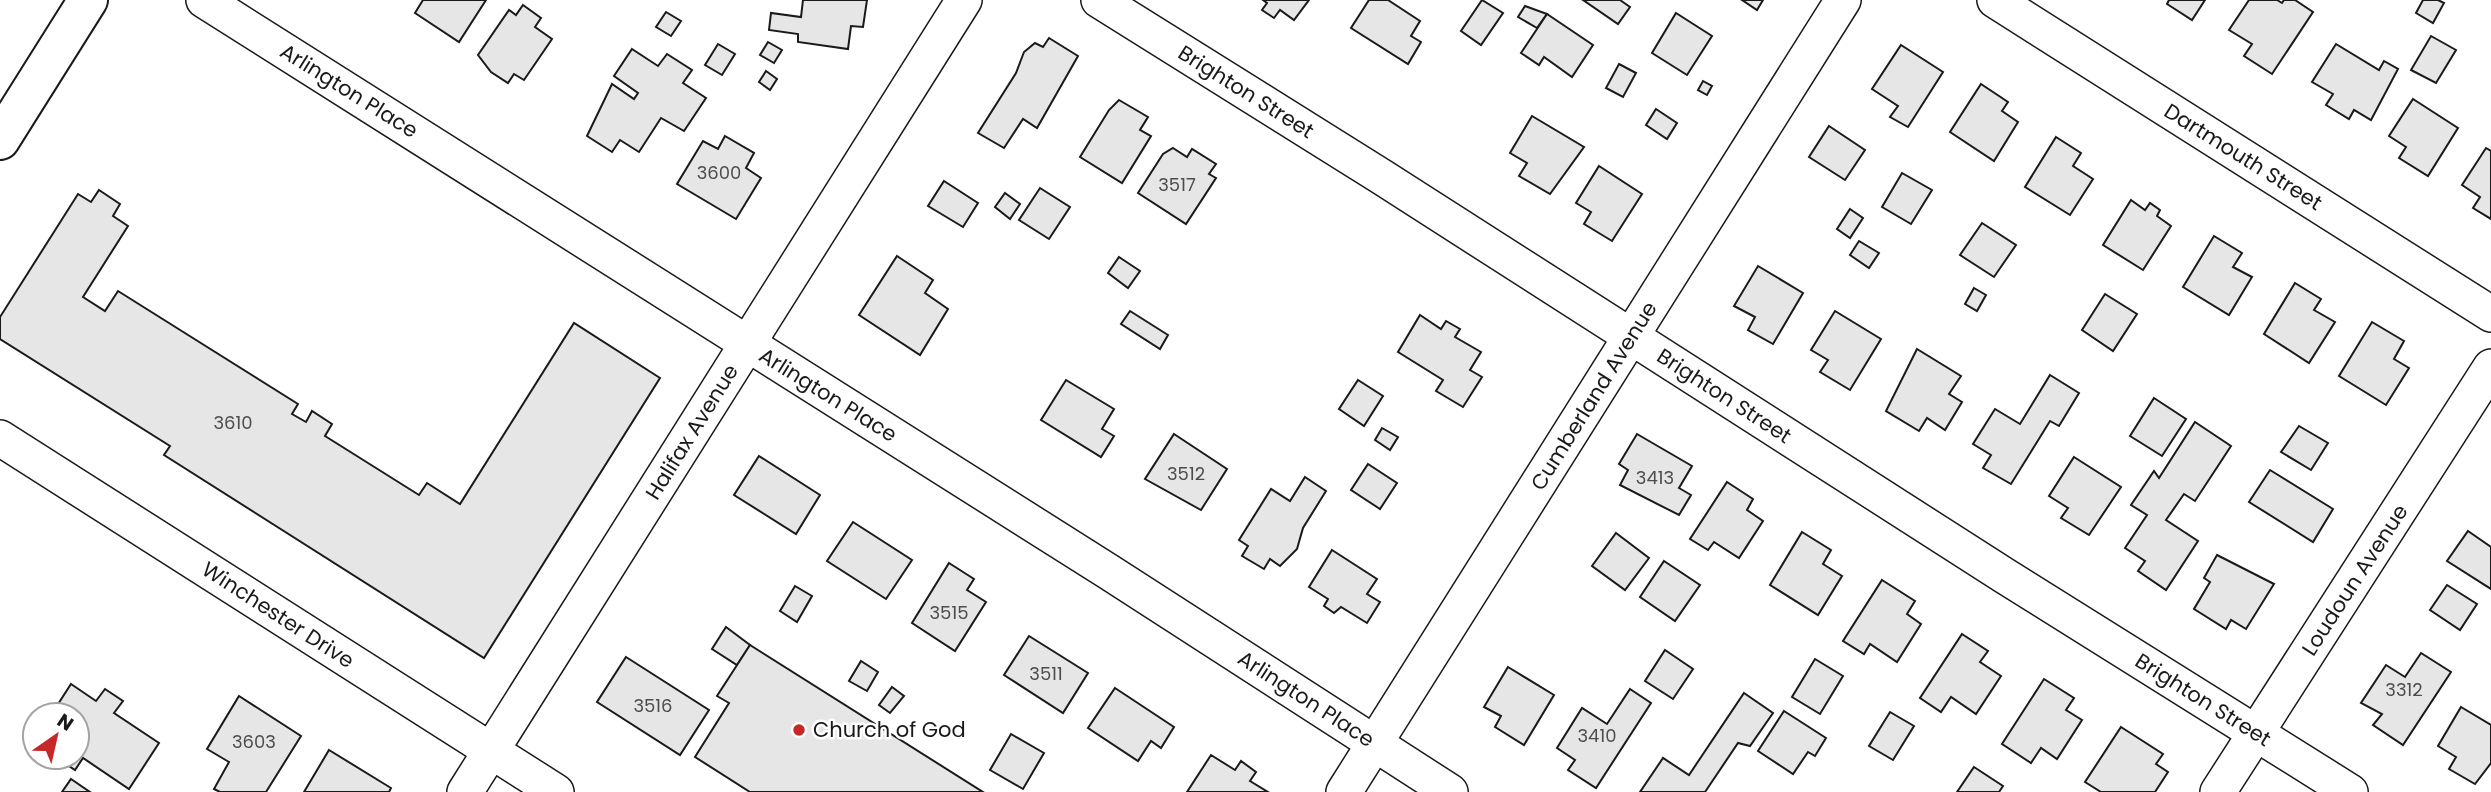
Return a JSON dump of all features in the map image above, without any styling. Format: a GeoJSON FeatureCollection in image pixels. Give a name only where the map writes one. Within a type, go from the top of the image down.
{"type":"FeatureCollection","features":[{"type":"Feature","properties":{"kind":"street"},"geometry":{"type":"LineString","coordinates":[[0,140],[88,0]]}},
{"type":"Feature","properties":{"kind":"street","name":"Arlington Place"},"geometry":{"type":"LineString","coordinates":[[204,0],[1450,792]]}},
{"type":"Feature","properties":{"kind":"street","name":"Halifax Avenue"},"geometry":{"type":"LineString","coordinates":[[465,792],[964,0]]}},
{"type":"Feature","properties":{"kind":"street","name":"Brighton Street"},"geometry":{"type":"LineString","coordinates":[[1098,0],[2350,792]]}},
{"type":"Feature","properties":{"kind":"street","name":"Cumberland Avenue"},"geometry":{"type":"LineString","coordinates":[[1344,792],[1843,0]]}},
{"type":"Feature","properties":{"kind":"street","name":"Dartmouth Street"},"geometry":{"type":"LineString","coordinates":[[1995,0],[2491,314]]}},
{"type":"Feature","properties":{"kind":"street","name":"Loudoun Avenue"},"geometry":{"type":"LineString","coordinates":[[2218,792],[2491,367]]}},
{"type":"Feature","properties":{"kind":"street","name":"Winchester Drive"},"geometry":{"type":"LineString","coordinates":[[0,438],[556,792]]}},
{"type":"Feature","properties":{"kind":"building"},"geometry":{"type":"Polygon","coordinates":[[[423,0],[486,0],[459,42],[415,13],[423,0]]]}},
{"type":"Feature","properties":{"kind":"building"},"geometry":{"type":"Polygon","coordinates":[[[803,0],[867,0],[863,27],[851,26],[848,49],[798,42],[798,34],[769,30],[771,13],[801,17],[803,0]]]}},
{"type":"Feature","properties":{"kind":"building"},"geometry":{"type":"Polygon","coordinates":[[[1263,0],[1309,0],[1294,20],[1280,10],[1274,18],[1262,10],[1267,3],[1263,0]]]}},
{"type":"Feature","properties":{"kind":"building"},"geometry":{"type":"Polygon","coordinates":[[[1369,0],[1388,0],[1420,21],[1411,36],[1421,42],[1408,64],[1351,28],[1369,0]]]}},
{"type":"Feature","properties":{"kind":"building"},"geometry":{"type":"Polygon","coordinates":[[[1482,0],[1503,13],[1481,45],[1461,31],[1482,0]]]}},
{"type":"Feature","properties":{"kind":"building"},"geometry":{"type":"Polygon","coordinates":[[[1583,0],[1620,0],[1630,7],[1618,24],[1583,0]]]}},
{"type":"Feature","properties":{"kind":"building"},"geometry":{"type":"Polygon","coordinates":[[[1742,0],[1763,0],[1757,10],[1742,0]]]}},
{"type":"Feature","properties":{"kind":"building"},"geometry":{"type":"Polygon","coordinates":[[[2169,0],[2205,0],[2192,20],[2167,4],[2169,0]]]}},
{"type":"Feature","properties":{"kind":"building"},"geometry":{"type":"Polygon","coordinates":[[[2249,0],[2277,0],[2282,3],[2284,0],[2295,0],[2313,12],[2272,74],[2244,56],[2252,44],[2229,30],[2249,0]]]}},
{"type":"Feature","properties":{"kind":"building"},"geometry":{"type":"Polygon","coordinates":[[[2423,0],[2438,0],[2444,3],[2433,23],[2416,13],[2423,0]]]}},
{"type":"Feature","properties":{"kind":"building"},"geometry":{"type":"Polygon","coordinates":[[[523,5],[541,18],[535,27],[552,39],[524,80],[514,74],[508,83],[491,72],[478,55],[509,10],[516,15],[523,5]]]}},
{"type":"Feature","properties":{"kind":"building"},"geometry":{"type":"Polygon","coordinates":[[[1525,6],[1547,14],[1537,28],[1518,17],[1525,6]]]}},
{"type":"Feature","properties":{"kind":"building"},"geometry":{"type":"Polygon","coordinates":[[[666,12],[681,21],[671,36],[656,27],[666,12]]]}},
{"type":"Feature","properties":{"kind":"building"},"geometry":{"type":"Polygon","coordinates":[[[1676,13],[1712,36],[1687,75],[1652,53],[1676,13]]]}},
{"type":"Feature","properties":{"kind":"building"},"geometry":{"type":"Polygon","coordinates":[[[1547,14],[1593,45],[1572,77],[1544,57],[1539,65],[1521,53],[1547,14]]]}},
{"type":"Feature","properties":{"kind":"building"},"geometry":{"type":"Polygon","coordinates":[[[2431,36],[2456,50],[2436,83],[2411,70],[2431,36]]]}},
{"type":"Feature","properties":{"kind":"building"},"geometry":{"type":"Polygon","coordinates":[[[1049,38],[1078,56],[1037,128],[1023,119],[1004,148],[978,133],[1016,73],[1024,52],[1035,43],[1043,47],[1049,38]]]}},
{"type":"Feature","properties":{"kind":"building"},"geometry":{"type":"Polygon","coordinates":[[[768,42],[782,50],[774,63],[760,55],[768,42]]]}},
{"type":"Feature","properties":{"kind":"building"},"geometry":{"type":"Polygon","coordinates":[[[718,44],[735,54],[722,75],[705,65],[718,44]]]}},
{"type":"Feature","properties":{"kind":"building"},"geometry":{"type":"Polygon","coordinates":[[[2336,44],[2379,70],[2384,61],[2398,69],[2371,120],[2354,110],[2349,119],[2326,105],[2333,94],[2312,82],[2336,44]]]}},
{"type":"Feature","properties":{"kind":"building"},"geometry":{"type":"Polygon","coordinates":[[[1901,45],[1943,72],[1908,127],[1890,117],[1898,106],[1872,89],[1901,45]]]}},
{"type":"Feature","properties":{"kind":"building"},"geometry":{"type":"Polygon","coordinates":[[[632,49],[658,66],[667,54],[692,70],[683,83],[706,98],[684,131],[661,118],[639,152],[620,140],[612,152],[587,136],[612,84],[634,99],[638,93],[614,76],[632,49]]]}},
{"type":"Feature","properties":{"kind":"building"},"geometry":{"type":"Polygon","coordinates":[[[1619,64],[1636,73],[1623,97],[1606,88],[1619,64]]]}},
{"type":"Feature","properties":{"kind":"building"},"geometry":{"type":"Polygon","coordinates":[[[766,71],[777,79],[770,90],[759,82],[766,71]]]}},
{"type":"Feature","properties":{"kind":"building"},"geometry":{"type":"Polygon","coordinates":[[[1703,81],[1712,86],[1707,95],[1698,90],[1703,81]]]}},
{"type":"Feature","properties":{"kind":"building"},"geometry":{"type":"Polygon","coordinates":[[[1981,84],[2008,102],[2002,111],[2018,122],[1994,161],[1950,132],[1981,84]]]}},
{"type":"Feature","properties":{"kind":"building"},"geometry":{"type":"Polygon","coordinates":[[[2413,99],[2458,128],[2428,176],[2399,158],[2406,147],[2389,136],[2413,99]]]}},
{"type":"Feature","properties":{"kind":"building"},"geometry":{"type":"Polygon","coordinates":[[[1119,100],[1148,117],[1140,130],[1151,136],[1122,183],[1080,157],[1109,110],[1119,100]]]}},
{"type":"Feature","properties":{"kind":"building"},"geometry":{"type":"Polygon","coordinates":[[[1656,109],[1677,123],[1667,139],[1646,125],[1656,109]]]}},
{"type":"Feature","properties":{"kind":"building"},"geometry":{"type":"Polygon","coordinates":[[[1532,116],[1584,147],[1550,194],[1519,176],[1527,163],[1510,153],[1532,116]]]}},
{"type":"Feature","properties":{"kind":"building"},"geometry":{"type":"Polygon","coordinates":[[[1829,126],[1865,150],[1845,180],[1809,157],[1829,126]]]}},
{"type":"Feature","properties":{"kind":"building"},"geometry":{"type":"Polygon","coordinates":[[[725,136],[754,153],[746,168],[761,178],[736,219],[677,184],[703,141],[718,149],[725,136]]]}},
{"type":"Feature","properties":{"kind":"building"},"geometry":{"type":"Polygon","coordinates":[[[2056,137],[2081,153],[2073,166],[2093,179],[2070,215],[2025,187],[2056,137]]]}},
{"type":"Feature","properties":{"kind":"building"},"geometry":{"type":"Polygon","coordinates":[[[1173,148],[1187,157],[1192,149],[1216,164],[1209,174],[1216,178],[1186,224],[1138,193],[1163,154],[1173,148]]]}},
{"type":"Feature","properties":{"kind":"building"},"geometry":{"type":"Polygon","coordinates":[[[2486,148],[2491,151],[2491,219],[2473,208],[2480,197],[2462,185],[2486,148]]]}},
{"type":"Feature","properties":{"kind":"building"},"geometry":{"type":"Polygon","coordinates":[[[1599,166],[1642,194],[1612,241],[1584,224],[1591,212],[1576,203],[1599,166]]]}},
{"type":"Feature","properties":{"kind":"building"},"geometry":{"type":"Polygon","coordinates":[[[1902,173],[1932,190],[1911,224],[1882,207],[1902,173]]]}},
{"type":"Feature","properties":{"kind":"building"},"geometry":{"type":"Polygon","coordinates":[[[944,181],[978,203],[963,227],[928,206],[944,181]]]}},
{"type":"Feature","properties":{"kind":"building"},"geometry":{"type":"Polygon","coordinates":[[[1040,188],[1070,207],[1049,239],[1019,220],[1040,188]]]}},
{"type":"Feature","properties":{"kind":"building"},"geometry":{"type":"Polygon","coordinates":[[[99,190],[120,204],[113,216],[128,226],[83,297],[105,311],[118,291],[298,404],[292,414],[306,422],[312,411],[332,424],[325,436],[419,495],[427,483],[460,504],[574,323],[660,378],[484,658],[164,455],[170,446],[0,339],[0,317],[78,194],[91,202],[99,190]]]}},
{"type":"Feature","properties":{"kind":"building"},"geometry":{"type":"Polygon","coordinates":[[[1005,193],[1020,204],[1010,219],[995,207],[1005,193]]]}},
{"type":"Feature","properties":{"kind":"building"},"geometry":{"type":"Polygon","coordinates":[[[2131,200],[2145,210],[2150,203],[2160,210],[2157,216],[2171,226],[2143,270],[2103,245],[2131,200]]]}},
{"type":"Feature","properties":{"kind":"building"},"geometry":{"type":"Polygon","coordinates":[[[1850,209],[1863,218],[1850,238],[1837,229],[1850,209]]]}},
{"type":"Feature","properties":{"kind":"building"},"geometry":{"type":"Polygon","coordinates":[[[1982,223],[2016,245],[1994,277],[1960,255],[1982,223]]]}},
{"type":"Feature","properties":{"kind":"building"},"geometry":{"type":"Polygon","coordinates":[[[2214,236],[2242,253],[2233,267],[2252,277],[2229,315],[2183,287],[2214,236]]]}},
{"type":"Feature","properties":{"kind":"building"},"geometry":{"type":"Polygon","coordinates":[[[1859,241],[1879,253],[1869,268],[1850,255],[1859,241]]]}},
{"type":"Feature","properties":{"kind":"building"},"geometry":{"type":"Polygon","coordinates":[[[897,256],[933,280],[925,293],[948,309],[920,355],[859,315],[897,256]]]}},
{"type":"Feature","properties":{"kind":"building"},"geometry":{"type":"Polygon","coordinates":[[[1119,257],[1140,271],[1128,288],[1108,273],[1119,257]]]}},
{"type":"Feature","properties":{"kind":"building"},"geometry":{"type":"Polygon","coordinates":[[[1758,266],[1803,293],[1773,344],[1748,330],[1755,317],[1734,306],[1758,266]]]}},
{"type":"Feature","properties":{"kind":"building"},"geometry":{"type":"Polygon","coordinates":[[[2295,283],[2321,299],[2314,310],[2335,322],[2309,363],[2264,334],[2295,283]]]}},
{"type":"Feature","properties":{"kind":"building"},"geometry":{"type":"Polygon","coordinates":[[[1974,288],[1986,295],[1977,311],[1965,304],[1974,288]]]}},
{"type":"Feature","properties":{"kind":"building"},"geometry":{"type":"Polygon","coordinates":[[[2105,294],[2137,314],[2113,351],[2082,330],[2105,294]]]}},
{"type":"Feature","properties":{"kind":"building"},"geometry":{"type":"Polygon","coordinates":[[[1130,311],[1168,335],[1160,349],[1121,324],[1130,311]]]}},
{"type":"Feature","properties":{"kind":"building"},"geometry":{"type":"Polygon","coordinates":[[[1835,311],[1881,339],[1850,390],[1820,372],[1828,360],[1811,350],[1835,311]]]}},
{"type":"Feature","properties":{"kind":"building"},"geometry":{"type":"Polygon","coordinates":[[[1420,315],[1441,329],[1446,321],[1460,329],[1455,337],[1481,352],[1470,370],[1482,377],[1463,407],[1436,391],[1443,380],[1398,352],[1420,315]]]}},
{"type":"Feature","properties":{"kind":"building"},"geometry":{"type":"Polygon","coordinates":[[[2372,322],[2404,341],[2394,359],[2409,368],[2386,405],[2339,376],[2372,322]]]}},
{"type":"Feature","properties":{"kind":"building"},"geometry":{"type":"Polygon","coordinates":[[[1917,349],[1961,376],[1949,394],[1962,402],[1945,430],[1927,418],[1919,431],[1886,411],[1917,349]]]}},
{"type":"Feature","properties":{"kind":"building"},"geometry":{"type":"Polygon","coordinates":[[[2050,375],[2079,393],[2059,426],[2050,421],[2011,484],[1983,468],[1991,455],[1973,444],[1995,409],[2020,424],[2050,375]]]}},
{"type":"Feature","properties":{"kind":"building"},"geometry":{"type":"Polygon","coordinates":[[[1066,380],[1114,409],[1102,429],[1114,436],[1101,457],[1041,420],[1066,380]]]}},
{"type":"Feature","properties":{"kind":"building"},"geometry":{"type":"Polygon","coordinates":[[[1358,380],[1383,396],[1364,426],[1339,409],[1358,380]]]}},
{"type":"Feature","properties":{"kind":"building"},"geometry":{"type":"Polygon","coordinates":[[[2154,398],[2186,419],[2162,456],[2130,436],[2154,398]]]}},
{"type":"Feature","properties":{"kind":"building"},"geometry":{"type":"Polygon","coordinates":[[[2195,422],[2231,446],[2195,501],[2184,494],[2166,520],[2198,541],[2166,590],[2138,571],[2145,561],[2125,548],[2147,515],[2131,505],[2154,471],[2159,478],[2195,422]]]}},
{"type":"Feature","properties":{"kind":"building"},"geometry":{"type":"Polygon","coordinates":[[[2299,426],[2328,443],[2311,470],[2281,452],[2299,426]]]}},
{"type":"Feature","properties":{"kind":"building"},"geometry":{"type":"Polygon","coordinates":[[[1382,428],[1398,437],[1390,450],[1375,440],[1382,428]]]}},
{"type":"Feature","properties":{"kind":"building"},"geometry":{"type":"Polygon","coordinates":[[[1174,434],[1227,469],[1201,510],[1145,479],[1174,434]]]}},
{"type":"Feature","properties":{"kind":"building"},"geometry":{"type":"Polygon","coordinates":[[[1637,434],[1692,466],[1679,488],[1691,495],[1679,515],[1620,485],[1628,470],[1619,464],[1637,434]]]}},
{"type":"Feature","properties":{"kind":"building"},"geometry":{"type":"Polygon","coordinates":[[[759,456],[820,495],[796,534],[734,495],[759,456]]]}},
{"type":"Feature","properties":{"kind":"building"},"geometry":{"type":"Polygon","coordinates":[[[2074,457],[2121,487],[2089,535],[2061,518],[2068,508],[2049,496],[2074,457]]]}},
{"type":"Feature","properties":{"kind":"building"},"geometry":{"type":"Polygon","coordinates":[[[1368,464],[1397,483],[1380,509],[1351,490],[1368,464]]]}},
{"type":"Feature","properties":{"kind":"building"},"geometry":{"type":"Polygon","coordinates":[[[2270,470],[2333,509],[2313,542],[2249,502],[2270,470]]]}},
{"type":"Feature","properties":{"kind":"building"},"geometry":{"type":"Polygon","coordinates":[[[1305,477],[1326,491],[1303,528],[1297,549],[1280,566],[1270,559],[1264,569],[1242,556],[1248,546],[1239,540],[1271,489],[1290,501],[1305,477]]]}},
{"type":"Feature","properties":{"kind":"building"},"geometry":{"type":"Polygon","coordinates":[[[1727,482],[1753,499],[1747,510],[1763,521],[1739,558],[1714,542],[1708,550],[1690,539],[1727,482]]]}},
{"type":"Feature","properties":{"kind":"building"},"geometry":{"type":"Polygon","coordinates":[[[853,522],[912,560],[886,599],[827,561],[853,522]]]}},
{"type":"Feature","properties":{"kind":"building"},"geometry":{"type":"Polygon","coordinates":[[[2468,531],[2491,547],[2491,589],[2447,561],[2468,531]]]}},
{"type":"Feature","properties":{"kind":"building"},"geometry":{"type":"Polygon","coordinates":[[[1802,532],[1831,550],[1823,564],[1842,576],[1818,615],[1770,585],[1802,532]]]}},
{"type":"Feature","properties":{"kind":"building"},"geometry":{"type":"Polygon","coordinates":[[[1616,533],[1649,558],[1625,590],[1592,566],[1616,533]]]}},
{"type":"Feature","properties":{"kind":"building"},"geometry":{"type":"Polygon","coordinates":[[[1332,550],[1377,579],[1367,594],[1380,602],[1367,623],[1341,607],[1334,613],[1324,606],[1328,599],[1309,587],[1332,550]]]}},
{"type":"Feature","properties":{"kind":"building"},"geometry":{"type":"Polygon","coordinates":[[[2217,555],[2274,584],[2246,629],[2231,620],[2226,629],[2194,609],[2210,582],[2204,578],[2217,555]]]}},
{"type":"Feature","properties":{"kind":"building"},"geometry":{"type":"Polygon","coordinates":[[[1664,561],[1700,585],[1675,621],[1640,597],[1664,561]]]}},
{"type":"Feature","properties":{"kind":"building"},"geometry":{"type":"Polygon","coordinates":[[[949,563],[974,579],[967,590],[986,602],[955,651],[912,623],[949,563]]]}},
{"type":"Feature","properties":{"kind":"building"},"geometry":{"type":"Polygon","coordinates":[[[1882,580],[1915,601],[1907,614],[1921,624],[1897,662],[1870,644],[1864,654],[1843,641],[1882,580]]]}},
{"type":"Feature","properties":{"kind":"building"},"geometry":{"type":"Polygon","coordinates":[[[2447,585],[2477,604],[2460,630],[2430,610],[2447,585]]]}},
{"type":"Feature","properties":{"kind":"building"},"geometry":{"type":"Polygon","coordinates":[[[795,586],[812,596],[797,622],[780,611],[795,586]]]}},
{"type":"Feature","properties":{"kind":"building"},"geometry":{"type":"Polygon","coordinates":[[[726,627],[750,645],[737,665],[712,649],[726,627]]]}},
{"type":"Feature","properties":{"kind":"building"},"geometry":{"type":"Polygon","coordinates":[[[1962,634],[1988,651],[1980,662],[2001,676],[1976,714],[1951,697],[1941,712],[1920,698],[1962,634]]]}},
{"type":"Feature","properties":{"kind":"building"},"geometry":{"type":"Polygon","coordinates":[[[1029,636],[1088,673],[1063,713],[1004,675],[1029,636]]]}},
{"type":"Feature","properties":{"kind":"building","name":"Church of God"},"geometry":{"type":"Polygon","coordinates":[[[750,645],[983,792],[750,792],[695,757],[729,703],[717,696],[750,645]]]}},
{"type":"Feature","properties":{"kind":"building"},"geometry":{"type":"Polygon","coordinates":[[[1665,650],[1693,669],[1673,699],[1645,681],[1665,650]]]}},
{"type":"Feature","properties":{"kind":"building"},"geometry":{"type":"Polygon","coordinates":[[[2421,653],[2451,672],[2403,745],[2373,725],[2382,714],[2361,703],[2386,665],[2405,677],[2421,653]]]}},
{"type":"Feature","properties":{"kind":"building"},"geometry":{"type":"Polygon","coordinates":[[[626,657],[709,710],[680,755],[597,702],[626,657]]]}},
{"type":"Feature","properties":{"kind":"building"},"geometry":{"type":"Polygon","coordinates":[[[1815,659],[1843,676],[1820,714],[1792,697],[1815,659]]]}},
{"type":"Feature","properties":{"kind":"building"},"geometry":{"type":"Polygon","coordinates":[[[861,661],[878,672],[867,691],[849,681],[861,661]]]}},
{"type":"Feature","properties":{"kind":"building"},"geometry":{"type":"Polygon","coordinates":[[[1508,667],[1554,695],[1524,745],[1495,727],[1501,716],[1484,707],[1508,667]]]}},
{"type":"Feature","properties":{"kind":"building"},"geometry":{"type":"Polygon","coordinates":[[[2044,679],[2074,698],[2066,710],[2082,720],[2057,759],[2041,748],[2031,763],[2002,744],[2044,679]]]}},
{"type":"Feature","properties":{"kind":"building"},"geometry":{"type":"Polygon","coordinates":[[[71,684],[96,701],[105,689],[123,701],[114,713],[159,743],[129,789],[91,763],[91,701],[60,701],[71,684]]]}},
{"type":"Feature","properties":{"kind":"building"},"geometry":{"type":"Polygon","coordinates":[[[892,687],[904,696],[890,713],[879,705],[892,687]]]}},
{"type":"Feature","properties":{"kind":"building"},"geometry":{"type":"Polygon","coordinates":[[[1115,688],[1174,727],[1161,748],[1151,741],[1138,761],[1088,728],[1115,688]]]}},
{"type":"Feature","properties":{"kind":"building"},"geometry":{"type":"Polygon","coordinates":[[[1630,689],[1651,703],[1596,788],[1568,770],[1575,760],[1557,748],[1582,708],[1607,724],[1630,689]]]}},
{"type":"Feature","properties":{"kind":"building"},"geometry":{"type":"Polygon","coordinates":[[[1744,693],[1773,713],[1750,746],[1738,743],[1705,792],[1640,792],[1663,758],[1689,775],[1744,693]]]}},
{"type":"Feature","properties":{"kind":"building"},"geometry":{"type":"Polygon","coordinates":[[[239,696],[301,736],[266,792],[220,792],[214,789],[229,762],[207,749],[239,696]]]}},
{"type":"Feature","properties":{"kind":"building"},"geometry":{"type":"Polygon","coordinates":[[[2461,707],[2491,725],[2491,763],[2475,784],[2449,769],[2456,757],[2438,746],[2461,707]]]}},
{"type":"Feature","properties":{"kind":"building"},"geometry":{"type":"Polygon","coordinates":[[[1784,711],[1826,738],[1815,756],[1808,752],[1793,774],[1758,751],[1784,711]]]}},
{"type":"Feature","properties":{"kind":"building"},"geometry":{"type":"Polygon","coordinates":[[[1890,712],[1914,726],[1893,760],[1869,746],[1890,712]]]}},
{"type":"Feature","properties":{"kind":"building"},"geometry":{"type":"Polygon","coordinates":[[[2121,727],[2163,754],[2156,764],[2168,772],[2155,792],[2101,792],[2085,782],[2121,727]]]}},
{"type":"Feature","properties":{"kind":"building"},"geometry":{"type":"Polygon","coordinates":[[[1011,734],[1044,753],[1023,789],[990,770],[1011,734]]]}},
{"type":"Feature","properties":{"kind":"building"},"geometry":{"type":"Polygon","coordinates":[[[329,750],[391,788],[389,792],[304,792],[329,750]]]}},
{"type":"Feature","properties":{"kind":"building"},"geometry":{"type":"Polygon","coordinates":[[[1211,755],[1235,770],[1241,761],[1256,772],[1250,781],[1268,792],[1187,792],[1211,755]]]}},
{"type":"Feature","properties":{"kind":"building"},"geometry":{"type":"Polygon","coordinates":[[[1974,767],[2003,786],[1999,792],[1957,792],[1974,767]]]}},
{"type":"Feature","properties":{"kind":"building"},"geometry":{"type":"Polygon","coordinates":[[[71,779],[90,792],[62,792],[71,779]]]}},
{"type":"Feature","properties":{"kind":"place","name":"Church of God"},"geometry":{"type":"Point","coordinates":[799,730]}}]}
